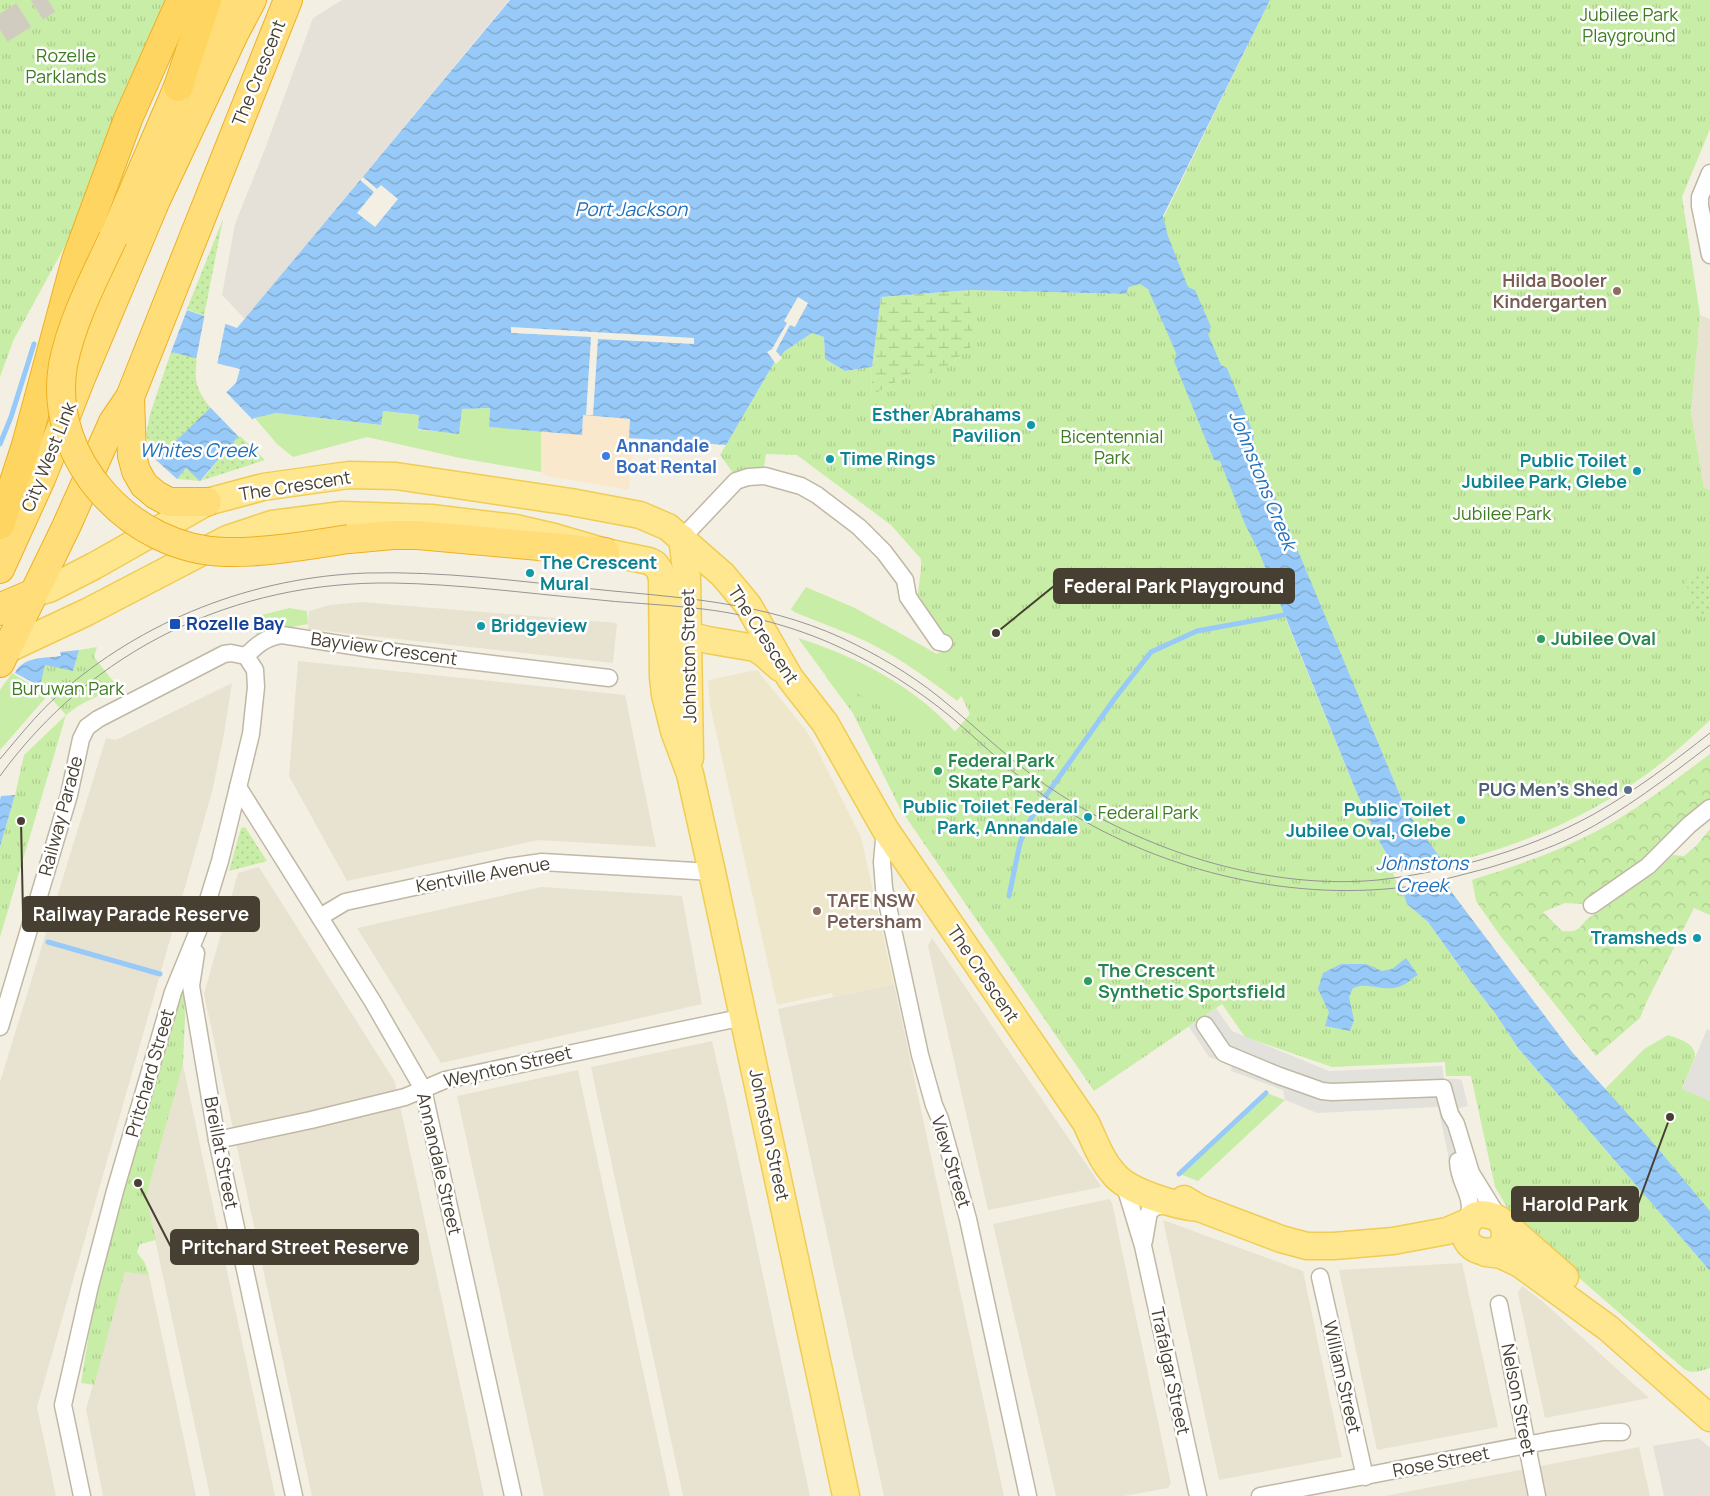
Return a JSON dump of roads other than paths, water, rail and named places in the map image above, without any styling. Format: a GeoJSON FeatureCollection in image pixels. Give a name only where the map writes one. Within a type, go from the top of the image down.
{"type":"FeatureCollection","features":[{"type":"Feature","properties":{"kind":"highway"},"geometry":{"type":"LineString","coordinates":[[0,525],[26,445],[76,260],[128,119],[181,0]]}},
{"type":"Feature","properties":{"kind":"highway"},"geometry":{"type":"LineString","coordinates":[[178,87],[207,0]]}},
{"type":"Feature","properties":{"kind":"highway"},"geometry":{"type":"LineString","coordinates":[[222,0],[178,87],[75,324],[63,368],[62,396],[67,429],[77,455],[97,487],[122,512],[137,523],[170,540],[200,549],[224,552],[247,551],[349,539],[418,535],[605,552]]}},
{"type":"Feature","properties":{"kind":"highway","name":"The Crescent"},"geometry":{"type":"LineString","coordinates":[[94,345],[180,149],[252,0]]}},
{"type":"Feature","properties":{"kind":"highway","name":"The Crescent"},"geometry":{"type":"LineString","coordinates":[[130,397],[288,0]]}},
{"type":"Feature","properties":{"kind":"highway","name":"City West Link"},"geometry":{"type":"LineString","coordinates":[[0,569],[41,479],[94,345]]}},
{"type":"Feature","properties":{"kind":"highway"},"geometry":{"type":"LineString","coordinates":[[130,397],[132,456],[136,471],[144,485],[156,495],[169,502],[207,502]]}},
{"type":"Feature","properties":{"kind":"highway"},"geometry":{"type":"LineString","coordinates":[[3,657],[42,591],[66,527],[113,422],[130,397]]}},
{"type":"Feature","properties":{"kind":"highway"},"geometry":{"type":"LineString","coordinates":[[0,611],[8,604],[42,591]]}},
{"type":"Feature","properties":{"kind":"main road","name":"The Crescent"},"geometry":{"type":"LineString","coordinates":[[42,591],[94,566],[207,502],[263,487],[349,475],[396,476],[571,502],[629,512],[668,527],[718,570],[742,597],[790,678],[824,724],[885,829],[1086,1123],[1110,1169],[1124,1183],[1172,1203],[1199,1208]]}},
{"type":"Feature","properties":{"kind":"main road","name":"The Crescent"},"geometry":{"type":"LineString","coordinates":[[3,657],[50,628],[87,612],[227,539],[272,524],[342,515],[432,518],[515,528],[554,536],[605,552],[646,559],[656,564]]}},
{"type":"Feature","properties":{"kind":"main road"},"geometry":{"type":"LineString","coordinates":[[682,538],[671,602],[664,616],[674,628],[687,635],[755,648],[790,678]]}},
{"type":"Feature","properties":{"kind":"main road","name":"Johnston Street"},"geometry":{"type":"LineString","coordinates":[[682,538],[687,577],[687,635],[691,729],[690,774]]}},
{"type":"Feature","properties":{"kind":"main road","name":"Johnston Street"},"geometry":{"type":"LineString","coordinates":[[656,564],[662,579],[664,616],[663,677],[665,695],[674,731],[690,774],[846,1496]]}},
{"type":"Feature","properties":{"kind":"main road","name":"The Crescent"},"geometry":{"type":"LineString","coordinates":[[1086,1123],[1134,1175],[1171,1192],[1199,1208],[1280,1239],[1307,1246],[1334,1246],[1393,1241],[1447,1231],[1469,1221]]}},
{"type":"Feature","properties":{"kind":"main road"},"geometry":{"type":"LineString","coordinates":[[1486,1214],[1494,1217],[1502,1224],[1504,1234],[1502,1244],[1494,1251],[1485,1253],[1474,1247],[1467,1240],[1465,1231],[1469,1221],[1476,1215],[1486,1214]]}},
{"type":"Feature","properties":{"kind":"main road","name":"The Crescent"},"geometry":{"type":"LineString","coordinates":[[1502,1224],[1564,1276],[1608,1328]]}},
{"type":"Feature","properties":{"kind":"main road","name":"The Crescent"},"geometry":{"type":"LineString","coordinates":[[1393,1241],[1447,1244],[1474,1252],[1501,1254],[1527,1269],[1608,1328],[1710,1418]]}},
{"type":"Feature","properties":{"kind":"street"},"geometry":{"type":"LineString","coordinates":[[1710,173],[1700,197],[1700,206],[1710,255]]}},
{"type":"Feature","properties":{"kind":"street"},"geometry":{"type":"LineString","coordinates":[[682,538],[736,481],[748,477],[765,476],[801,486],[858,527],[884,552],[905,580],[908,597],[939,642],[944,643]]}},
{"type":"Feature","properties":{"kind":"street","name":"Bayview Crescent"},"geometry":{"type":"LineString","coordinates":[[246,656],[264,640],[282,635],[378,650],[609,678]]}},
{"type":"Feature","properties":{"kind":"street","name":"Railway Parade"},"geometry":{"type":"LineString","coordinates":[[0,1027],[69,795],[81,740],[87,727],[224,654],[231,653],[246,656]]}},
{"type":"Feature","properties":{"kind":"street","name":"Pritchard Street"},"geometry":{"type":"LineString","coordinates":[[82,1496],[63,1405],[90,1286],[113,1199],[173,992],[200,926],[220,861],[238,788],[251,734],[256,687],[255,670],[246,656]]}},
{"type":"Feature","properties":{"kind":"street","name":"Annandale Street"},"geometry":{"type":"LineString","coordinates":[[238,788],[373,1002],[423,1089],[513,1496]]}},
{"type":"Feature","properties":{"kind":"street"},"geometry":{"type":"LineString","coordinates":[[1592,904],[1648,866],[1689,825],[1710,808]]}},
{"type":"Feature","properties":{"kind":"street","name":"View Street"},"geometry":{"type":"LineString","coordinates":[[885,829],[882,862],[883,879],[892,925],[920,1055],[968,1219],[1028,1496]]}},
{"type":"Feature","properties":{"kind":"street","name":"Kentville Avenue"},"geometry":{"type":"LineString","coordinates":[[320,916],[345,902],[507,867],[542,862],[712,872]]}},
{"type":"Feature","properties":{"kind":"street","name":"Breillat Street"},"geometry":{"type":"LineString","coordinates":[[200,926],[191,986],[217,1140],[294,1496]]}},
{"type":"Feature","properties":{"kind":"street","name":"Weynton Street"},"geometry":{"type":"LineString","coordinates":[[217,1140],[396,1099],[444,1080],[744,1017]]}},
{"type":"Feature","properties":{"kind":"street"},"geometry":{"type":"LineString","coordinates":[[1205,1024],[1224,1053],[1322,1091],[1443,1088],[1450,1114],[1456,1124],[1473,1176],[1502,1224]]}},
{"type":"Feature","properties":{"kind":"street"},"geometry":{"type":"LineString","coordinates":[[1459,1137],[1458,1166],[1470,1201],[1469,1221]]}},
{"type":"Feature","properties":{"kind":"street","name":"Trafalgar Street"},"geometry":{"type":"LineString","coordinates":[[1124,1183],[1143,1246],[1198,1496]]}},
{"type":"Feature","properties":{"kind":"street","name":"Trafalgar Street"},"geometry":{"type":"LineString","coordinates":[[1143,1246],[1149,1212],[1155,1207],[1172,1203]]}},
{"type":"Feature","properties":{"kind":"street","name":"William Street"},"geometry":{"type":"LineString","coordinates":[[1320,1277],[1365,1477]]}},
{"type":"Feature","properties":{"kind":"street","name":"Nelson Street"},"geometry":{"type":"LineString","coordinates":[[1499,1304],[1537,1496]]}},
{"type":"Feature","properties":{"kind":"street","name":"Rose Street"},"geometry":{"type":"LineString","coordinates":[[1260,1496],[1526,1445],[1602,1432],[1622,1432]]}},
{"type":"Feature","properties":{"kind":"water","name":"Port Jackson"},"geometry":{"type":"Polygon","coordinates":[[[510,0],[1270,0],[1163,216],[1168,236],[1188,287],[1195,290],[1211,327],[1208,334],[1221,365],[1227,368],[1254,435],[1253,443],[1407,812],[1445,864],[1450,890],[1572,1052],[1644,1132],[1710,1211],[1710,1271],[1518,1048],[1495,1013],[1428,922],[1407,904],[1395,869],[1377,837],[1356,791],[1220,461],[1214,460],[1174,361],[1177,355],[1148,289],[1140,284],[1129,287],[1126,294],[970,290],[881,297],[872,367],[845,371],[825,359],[824,337],[812,333],[785,351],[774,363],[726,445],[629,438],[630,419],[583,415],[582,435],[489,427],[490,408],[462,409],[459,434],[418,429],[419,415],[383,411],[381,425],[276,413],[254,418],[200,481],[186,468],[177,479],[156,460],[236,383],[240,369],[171,352],[187,310],[237,328],[510,0]]]}},
{"type":"Feature","properties":{"kind":"water"},"geometry":{"type":"Polygon","coordinates":[[[79,650],[73,671],[45,665],[40,686],[15,673],[18,668],[28,661],[61,656],[60,652],[79,650]]]}},
{"type":"Feature","properties":{"kind":"water"},"geometry":{"type":"Polygon","coordinates":[[[15,795],[0,847],[1,796],[15,795]]]}},
{"type":"Feature","properties":{"kind":"water"},"geometry":{"type":"Polygon","coordinates":[[[1406,958],[1418,975],[1395,988],[1359,986],[1353,988],[1349,997],[1354,1020],[1350,1031],[1325,1026],[1329,1012],[1318,989],[1323,973],[1341,964],[1366,964],[1382,971],[1392,969],[1406,958]]]}},
{"type":"Feature","properties":{"kind":"waterway"},"geometry":{"type":"LineString","coordinates":[[0,444],[11,417],[34,344]]}},
{"type":"Feature","properties":{"kind":"waterway"},"geometry":{"type":"LineString","coordinates":[[1009,896],[1020,843],[1026,827],[1115,698],[1151,652],[1197,631],[1284,615],[1290,612]]}},
{"type":"Feature","properties":{"kind":"waterway"},"geometry":{"type":"LineString","coordinates":[[48,942],[160,974]]}},
{"type":"Feature","properties":{"kind":"waterway"},"geometry":{"type":"LineString","coordinates":[[1179,1174],[1266,1093]]}},
{"type":"Feature","properties":{"kind":"tunnel"},"geometry":{"type":"LineString","coordinates":[[0,30],[48,0]]}},
{"type":"Feature","properties":{"kind":"tram line"},"geometry":{"type":"LineString","coordinates":[[0,759],[34,719],[57,696],[90,669],[125,645],[162,625],[201,608],[241,594],[282,583],[324,576],[367,573],[480,577],[689,599],[751,609],[812,626],[842,638],[892,664],[939,697],[1047,786],[1099,817],[1175,851],[1215,864],[1255,873],[1296,879],[1337,882],[1378,880],[1455,866],[1495,856],[1524,846],[1566,828],[1624,796],[1654,776],[1710,733]]}},
{"type":"Feature","properties":{"kind":"tram line"},"geometry":{"type":"LineString","coordinates":[[0,776],[37,731],[78,692],[123,659],[172,631],[223,610],[277,594],[334,586],[392,583],[466,587],[694,608],[750,617],[804,633],[854,654],[911,687],[951,717],[1013,772],[1039,792],[1092,826],[1134,846],[1177,862],[1222,875],[1268,884],[1314,889],[1360,890],[1405,887],[1447,879],[1511,861],[1556,845],[1594,826],[1645,793],[1710,745]]}},
{"type":"Feature","properties":{"kind":"place","name":"Hilda Booler Kindergarten"},"geometry":{"type":"Point","coordinates":[1617,291]}},
{"type":"Feature","properties":{"kind":"place","name":"Esther Abrahams Pavilion"},"geometry":{"type":"Point","coordinates":[1031,425]}},
{"type":"Feature","properties":{"kind":"place","name":"Annandale Boat Rental"},"geometry":{"type":"Point","coordinates":[606,456]}},
{"type":"Feature","properties":{"kind":"place","name":"Time Rings"},"geometry":{"type":"Point","coordinates":[830,459]}},
{"type":"Feature","properties":{"kind":"place","name":"Public Toilet Jubilee Park, Glebe"},"geometry":{"type":"Point","coordinates":[1637,471]}},
{"type":"Feature","properties":{"kind":"place","name":"The Crescent Mural"},"geometry":{"type":"Point","coordinates":[530,573]}},
{"type":"Feature","properties":{"kind":"place","name":"Rozelle Bay"},"geometry":{"type":"Point","coordinates":[175,624]}},
{"type":"Feature","properties":{"kind":"place","name":"Bridgeview"},"geometry":{"type":"Point","coordinates":[481,626]}},
{"type":"Feature","properties":{"kind":"place","name":"Federal Park Playground"},"geometry":{"type":"Point","coordinates":[996,633]}},
{"type":"Feature","properties":{"kind":"place","name":"Jubilee Oval"},"geometry":{"type":"Point","coordinates":[1541,639]}},
{"type":"Feature","properties":{"kind":"place","name":"Federal Park Skate Park"},"geometry":{"type":"Point","coordinates":[938,771]}},
{"type":"Feature","properties":{"kind":"place","name":"PUG Men's Shed"},"geometry":{"type":"Point","coordinates":[1628,790]}},
{"type":"Feature","properties":{"kind":"place","name":"Public Toilet Federal Park, Annandale"},"geometry":{"type":"Point","coordinates":[1088,817]}},
{"type":"Feature","properties":{"kind":"place","name":"Public Toilet Jubilee Oval, Glebe"},"geometry":{"type":"Point","coordinates":[1461,820]}},
{"type":"Feature","properties":{"kind":"place","name":"Railway Parade Reserve"},"geometry":{"type":"Point","coordinates":[21,821]}},
{"type":"Feature","properties":{"kind":"place","name":"TAFE NSW Petersham"},"geometry":{"type":"Point","coordinates":[817,911]}},
{"type":"Feature","properties":{"kind":"place","name":"Tramsheds"},"geometry":{"type":"Point","coordinates":[1697,938]}},
{"type":"Feature","properties":{"kind":"place","name":"The Crescent Synthetic Sportsfield"},"geometry":{"type":"Point","coordinates":[1088,981]}},
{"type":"Feature","properties":{"kind":"place","name":"Harold Park"},"geometry":{"type":"Point","coordinates":[1670,1117]}},
{"type":"Feature","properties":{"kind":"place","name":"Pritchard Street Reserve"},"geometry":{"type":"Point","coordinates":[138,1183]}},
{"type":"Feature","properties":{"kind":"park label","name":"Jubilee Park Playground"},"geometry":{"type":"Point","coordinates":[1629,25]}},
{"type":"Feature","properties":{"kind":"park label","name":"Rozelle Parklands"},"geometry":{"type":"Point","coordinates":[66,66]}},
{"type":"Feature","properties":{"kind":"park label","name":"Bicentennial Park"},"geometry":{"type":"Point","coordinates":[1112,447]}},
{"type":"Feature","properties":{"kind":"park label","name":"Jubilee Park"},"geometry":{"type":"Point","coordinates":[1502,514]}},
{"type":"Feature","properties":{"kind":"park label","name":"Buruwan Park"},"geometry":{"type":"Point","coordinates":[68,689]}},
{"type":"Feature","properties":{"kind":"park label","name":"Federal Park"},"geometry":{"type":"Point","coordinates":[1148,813]}},
{"type":"Feature","properties":{"kind":"water label","name":"Whites Creek"},"geometry":{"type":"Point","coordinates":[198,450]}},
{"type":"Feature","properties":{"kind":"water label","name":"Johnstons Creek"},"geometry":{"type":"Point","coordinates":[1263,480]}},
{"type":"Feature","properties":{"kind":"water label","name":"Johnstons Creek"},"geometry":{"type":"Point","coordinates":[1422,874]}}]}
